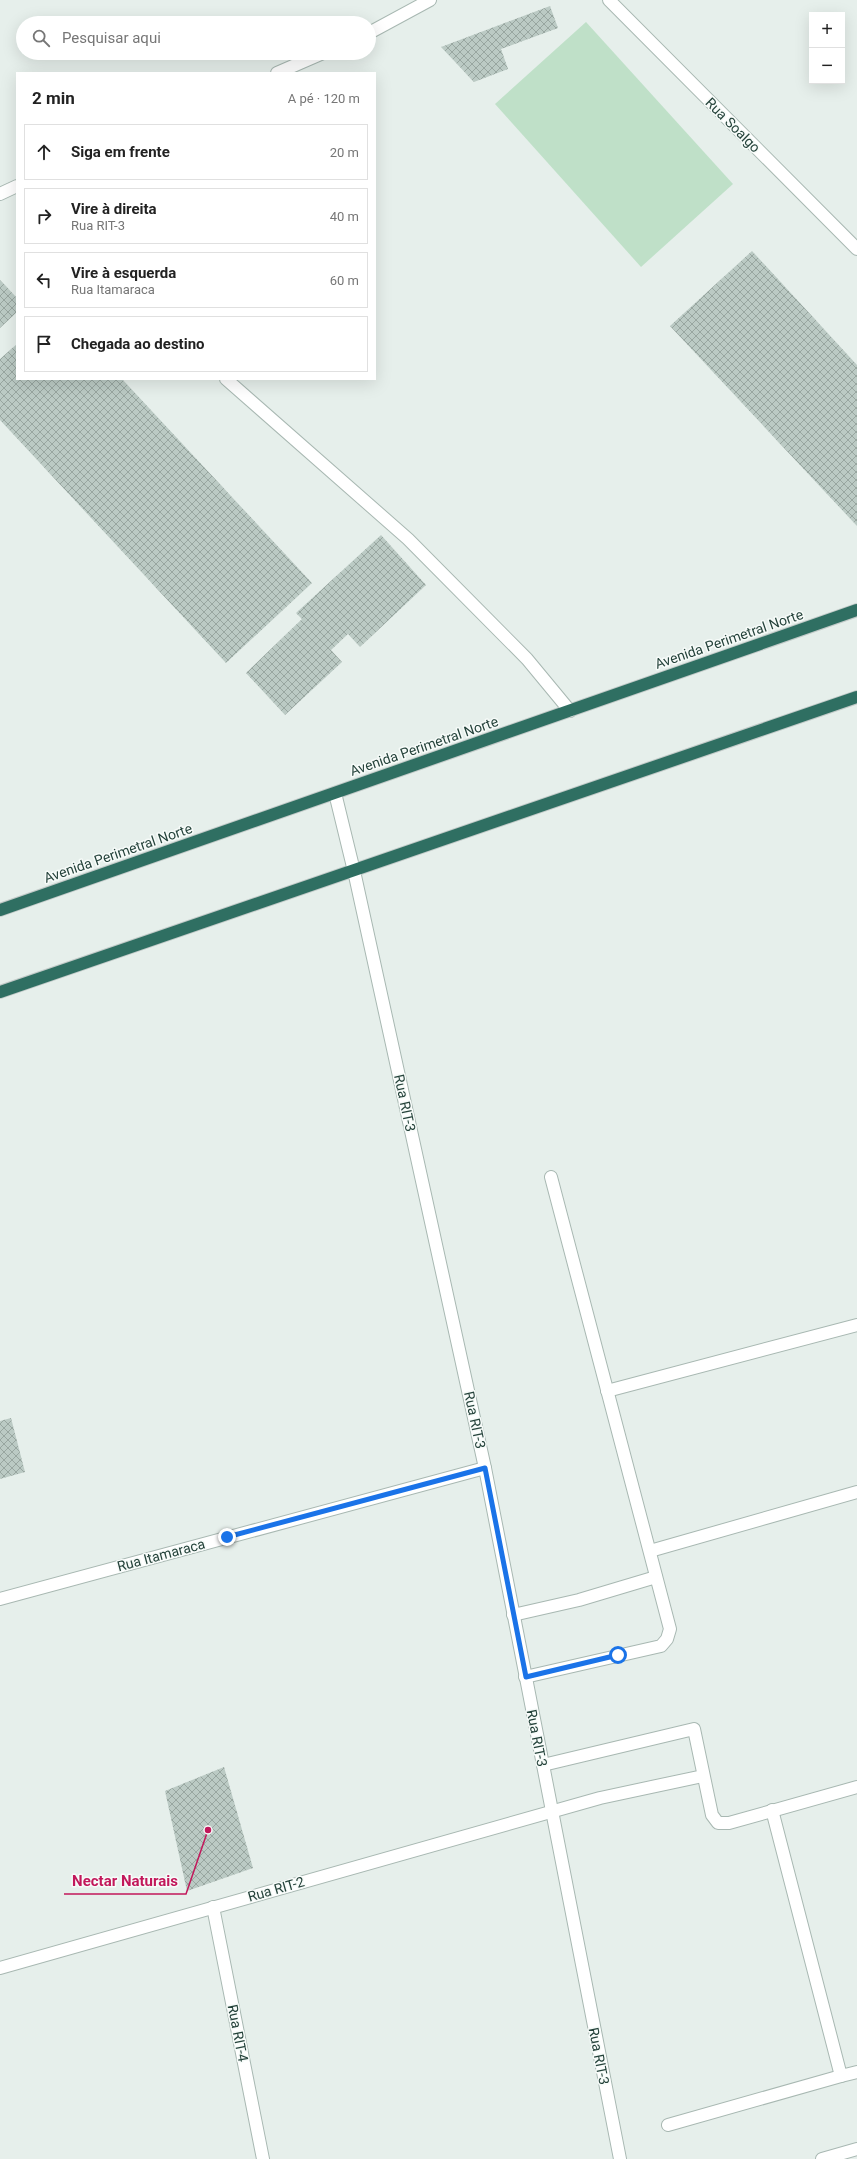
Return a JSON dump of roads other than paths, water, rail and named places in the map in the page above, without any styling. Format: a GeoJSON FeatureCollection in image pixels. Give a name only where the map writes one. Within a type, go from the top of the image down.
{"type":"FeatureCollection","features":[{"type":"Feature","properties":{"kind":"highway","name":"Avenida Perimetral Norte"},"geometry":{"type":"LineString","coordinates":[[0,910],[857,610]]}},
{"type":"Feature","properties":{"kind":"highway"},"geometry":{"type":"LineString","coordinates":[[0,992],[857,697]]}},
{"type":"Feature","properties":{"kind":"street"},"geometry":{"type":"LineString","coordinates":[[376,29],[430,0]]}},
{"type":"Feature","properties":{"kind":"street","name":"Rua Soalgo"},"geometry":{"type":"LineString","coordinates":[[608,0],[857,250]]}},
{"type":"Feature","properties":{"kind":"street"},"geometry":{"type":"LineString","coordinates":[[279,72],[307,60]]}},
{"type":"Feature","properties":{"kind":"street"},"geometry":{"type":"LineString","coordinates":[[0,194],[16,186]]}},
{"type":"Feature","properties":{"kind":"street"},"geometry":{"type":"LineString","coordinates":[[227,380],[408,539],[527,659],[570,711]]}},
{"type":"Feature","properties":{"kind":"street","name":"Rua RIT-3"},"geometry":{"type":"LineString","coordinates":[[335,793],[354,871],[485,1468],[620,2159]]}},
{"type":"Feature","properties":{"kind":"street"},"geometry":{"type":"LineString","coordinates":[[526,1677],[590,1661],[661,1646],[667,1639],[670,1629],[551,1177]]}},
{"type":"Feature","properties":{"kind":"street"},"geometry":{"type":"LineString","coordinates":[[607,1391],[857,1325]]}},
{"type":"Feature","properties":{"kind":"street","name":"Rua Itamaraca"},"geometry":{"type":"LineString","coordinates":[[0,1599],[485,1468]]}},
{"type":"Feature","properties":{"kind":"street"},"geometry":{"type":"LineString","coordinates":[[650,1551],[857,1492]]}},
{"type":"Feature","properties":{"kind":"street"},"geometry":{"type":"LineString","coordinates":[[514,1615],[579,1600],[656,1577]]}},
{"type":"Feature","properties":{"kind":"street"},"geometry":{"type":"LineString","coordinates":[[543,1765],[592,1755],[694,1729],[712,1815],[718,1823],[729,1823],[857,1787]]}},
{"type":"Feature","properties":{"kind":"street","name":"Rua RIT-2"},"geometry":{"type":"LineString","coordinates":[[0,1968],[552,1811],[600,1798],[703,1776]]}},
{"type":"Feature","properties":{"kind":"street"},"geometry":{"type":"LineString","coordinates":[[772,1810],[841,2076]]}},
{"type":"Feature","properties":{"kind":"street","name":"Rua RIT-4"},"geometry":{"type":"LineString","coordinates":[[213,1907],[262,2159]]}},
{"type":"Feature","properties":{"kind":"street"},"geometry":{"type":"LineString","coordinates":[[668,2125],[857,2072]]}},
{"type":"Feature","properties":{"kind":"street"},"geometry":{"type":"LineString","coordinates":[[822,2159],[857,2149]]}},
{"type":"Feature","properties":{"kind":"place","name":"Nectar Naturais"},"geometry":{"type":"Point","coordinates":[208,1830]}}]}
